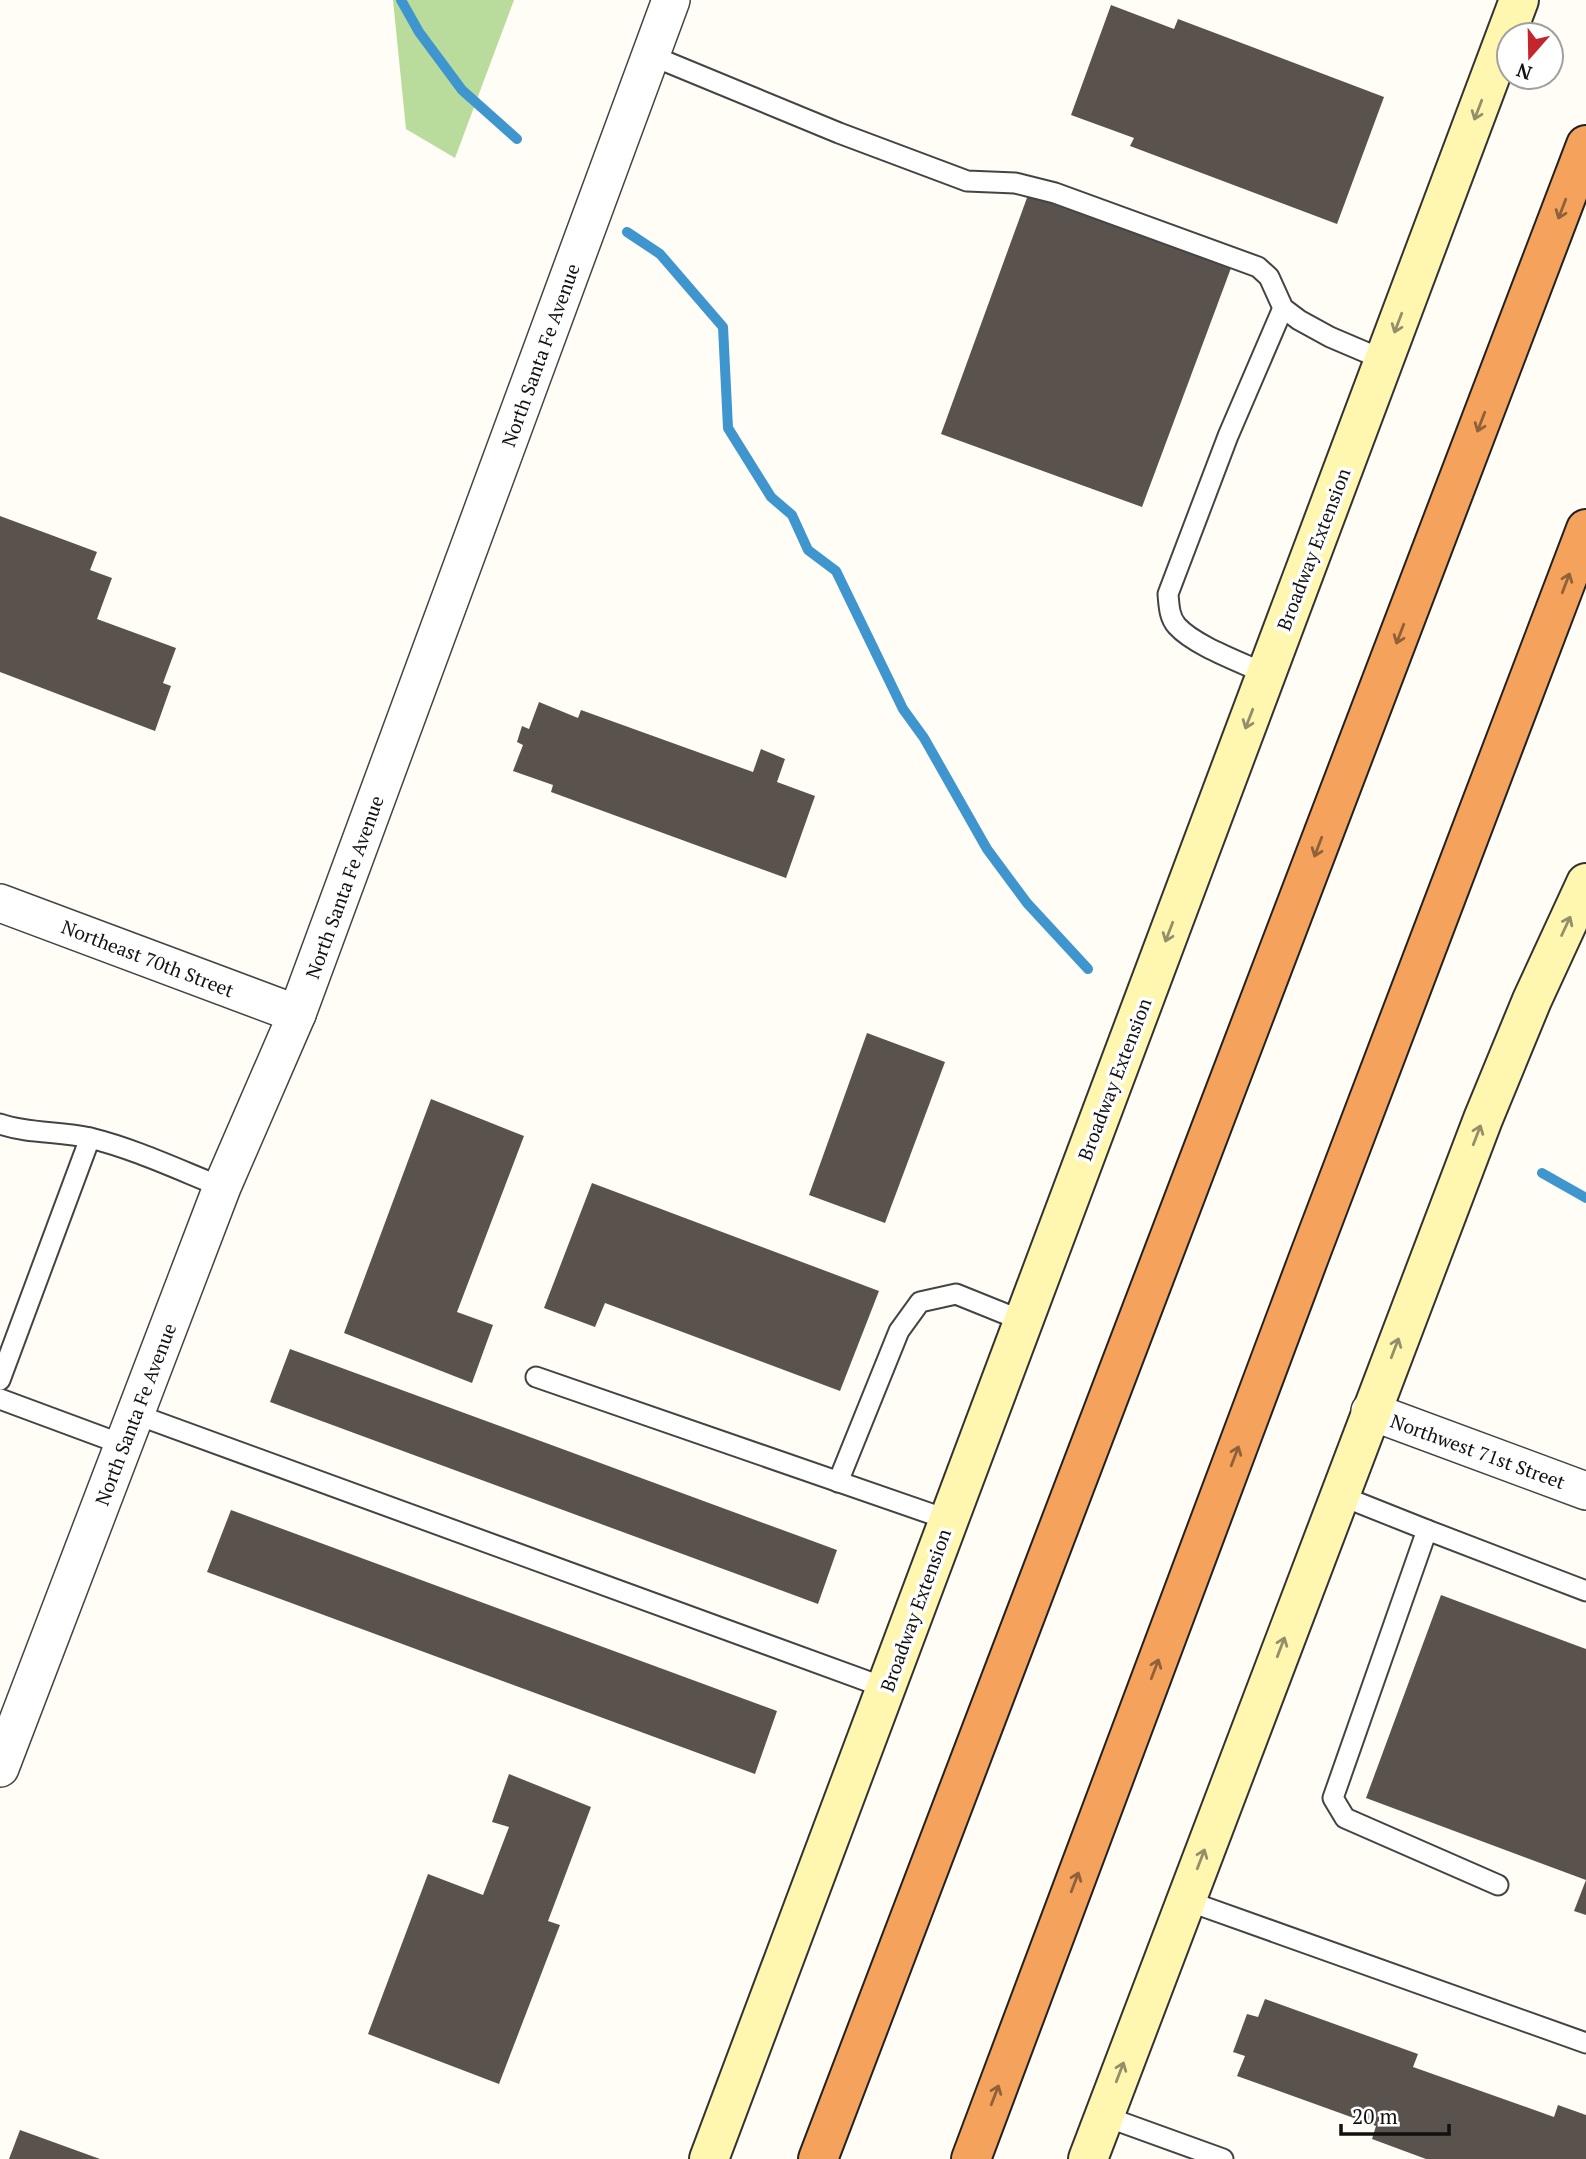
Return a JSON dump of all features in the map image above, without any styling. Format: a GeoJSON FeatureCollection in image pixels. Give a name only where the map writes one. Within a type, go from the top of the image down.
{"type":"FeatureCollection","features":[{"type":"Feature","properties":{"kind":"highway"},"geometry":{"type":"LineString","coordinates":[[818,2159],[1586,145]]}},
{"type":"Feature","properties":{"kind":"highway"},"geometry":{"type":"LineString","coordinates":[[971,2159],[1309,1257],[1586,529]]}},
{"type":"Feature","properties":{"kind":"highway"},"geometry":{"type":"LineString","coordinates":[[1525,693],[1586,607]]}},
{"type":"Feature","properties":{"kind":"main road","name":"Broadway Extension"},"geometry":{"type":"LineString","coordinates":[[709,2159],[1519,0]]}},
{"type":"Feature","properties":{"kind":"main road"},"geometry":{"type":"LineString","coordinates":[[1087,2159],[1483,1119],[1532,1000],[1586,883]]}},
{"type":"Feature","properties":{"kind":"street","name":"North Santa Fe Avenue"},"geometry":{"type":"LineString","coordinates":[[0,1768],[222,1187],[297,1014],[671,0]]}},
{"type":"Feature","properties":{"kind":"street","name":"Northeast 70th Street"},"geometry":{"type":"LineString","coordinates":[[0,903],[297,1014]]}},
{"type":"Feature","properties":{"kind":"street","name":"Northwest 71st Street"},"geometry":{"type":"LineString","coordinates":[[1370,1411],[1586,1491]]}},
{"type":"Feature","properties":{"kind":"lane"},"geometry":{"type":"LineString","coordinates":[[650,55],[839,133],[967,181],[1014,183],[1055,193],[1258,267],[1269,277],[1283,308],[1299,320],[1330,337],[1384,360]]}},
{"type":"Feature","properties":{"kind":"lane"},"geometry":{"type":"LineString","coordinates":[[1266,674],[1201,644],[1176,625],[1170,612],[1168,594],[1228,436],[1283,308]]}},
{"type":"Feature","properties":{"kind":"lane"},"geometry":{"type":"LineString","coordinates":[[0,1124],[16,1130],[90,1138],[222,1187]]}},
{"type":"Feature","properties":{"kind":"lane"},"geometry":{"type":"LineString","coordinates":[[0,1380],[90,1138]]}},
{"type":"Feature","properties":{"kind":"lane"},"geometry":{"type":"LineString","coordinates":[[838,1482],[899,1331],[920,1301],[956,1294],[1023,1321]]}},
{"type":"Feature","properties":{"kind":"lane"},"geometry":{"type":"LineString","coordinates":[[536,1377],[949,1520]]}},
{"type":"Feature","properties":{"kind":"lane"},"geometry":{"type":"LineString","coordinates":[[0,1399],[130,1429],[886,1688]]}},
{"type":"Feature","properties":{"kind":"lane"},"geometry":{"type":"LineString","coordinates":[[1339,1495],[1586,1591]]}},
{"type":"Feature","properties":{"kind":"lane"},"geometry":{"type":"LineString","coordinates":[[1427,1530],[1333,1798],[1345,1818],[1499,1885]]}},
{"type":"Feature","properties":{"kind":"lane"},"geometry":{"type":"LineString","coordinates":[[1185,1900],[1586,2043]]}},
{"type":"Feature","properties":{"kind":"lane"},"geometry":{"type":"LineString","coordinates":[[1104,2116],[1223,2159]]}},
{"type":"Feature","properties":{"kind":"green space"},"geometry":{"type":"Polygon","coordinates":[[[393,0],[514,0],[455,158],[406,129],[393,0]]]}},
{"type":"Feature","properties":{"kind":"building"},"geometry":{"type":"Polygon","coordinates":[[[1111,5],[1174,29],[1178,19],[1384,97],[1337,224],[1130,146],[1134,138],[1071,115],[1111,5]]]}},
{"type":"Feature","properties":{"kind":"building"},"geometry":{"type":"Polygon","coordinates":[[[1028,195],[1231,268],[1142,507],[941,434],[1028,195]]]}},
{"type":"Feature","properties":{"kind":"building"},"geometry":{"type":"Polygon","coordinates":[[[0,516],[97,552],[90,570],[112,578],[97,619],[176,648],[163,683],[171,686],[155,731],[0,672],[0,516]]]}},
{"type":"Feature","properties":{"kind":"building"},"geometry":{"type":"Polygon","coordinates":[[[539,702],[578,718],[581,710],[753,772],[761,749],[785,759],[777,782],[815,796],[786,878],[551,792],[553,785],[513,771],[523,745],[517,742],[522,726],[529,729],[539,702]]]}},
{"type":"Feature","properties":{"kind":"building"},"geometry":{"type":"Polygon","coordinates":[[[867,1033],[945,1062],[885,1223],[809,1195],[867,1033]]]}},
{"type":"Feature","properties":{"kind":"building"},"geometry":{"type":"Polygon","coordinates":[[[431,1099],[524,1136],[457,1312],[493,1325],[472,1383],[344,1333],[431,1099]]]}},
{"type":"Feature","properties":{"kind":"building"},"geometry":{"type":"Polygon","coordinates":[[[592,1183],[879,1291],[840,1391],[605,1303],[595,1327],[544,1308],[592,1183]]]}},
{"type":"Feature","properties":{"kind":"building"},"geometry":{"type":"Polygon","coordinates":[[[290,1349],[837,1550],[818,1604],[270,1402],[290,1349]]]}},
{"type":"Feature","properties":{"kind":"building"},"geometry":{"type":"Polygon","coordinates":[[[231,1510],[777,1711],[755,1774],[207,1572],[231,1510]]]}},
{"type":"Feature","properties":{"kind":"building"},"geometry":{"type":"Polygon","coordinates":[[[1441,1595],[1586,1649],[1586,1880],[1366,1798],[1441,1595]]]}},
{"type":"Feature","properties":{"kind":"building"},"geometry":{"type":"Polygon","coordinates":[[[509,1774],[591,1807],[548,1921],[560,1925],[499,2084],[368,2034],[428,1874],[483,1895],[509,1827],[492,1822],[509,1774]]]}},
{"type":"Feature","properties":{"kind":"building"},"geometry":{"type":"Polygon","coordinates":[[[1586,1880],[1586,1915],[1574,1911],[1586,1880]]]}},
{"type":"Feature","properties":{"kind":"building"},"geometry":{"type":"Polygon","coordinates":[[[1265,1999],[1418,2054],[1413,2067],[1554,2117],[1558,2105],[1586,2115],[1586,2159],[1426,2159],[1372,2139],[1376,2126],[1237,2076],[1245,2056],[1233,2052],[1247,2014],[1258,2017],[1265,1999]]]}},
{"type":"Feature","properties":{"kind":"building"},"geometry":{"type":"Polygon","coordinates":[[[20,2130],[100,2159],[9,2159],[20,2130]]]}},
{"type":"Feature","properties":{"kind":"waterway"},"geometry":{"type":"LineString","coordinates":[[401,0],[419,32],[462,90],[517,139]]}},
{"type":"Feature","properties":{"kind":"waterway"},"geometry":{"type":"LineString","coordinates":[[627,232],[660,254],[723,327],[728,428],[771,497],[792,515],[808,550],[836,571],[903,709],[924,738],[987,849],[1027,903],[1088,969]]}},
{"type":"Feature","properties":{"kind":"waterway"},"geometry":{"type":"LineString","coordinates":[[1542,1173],[1586,1198]]}}]}
